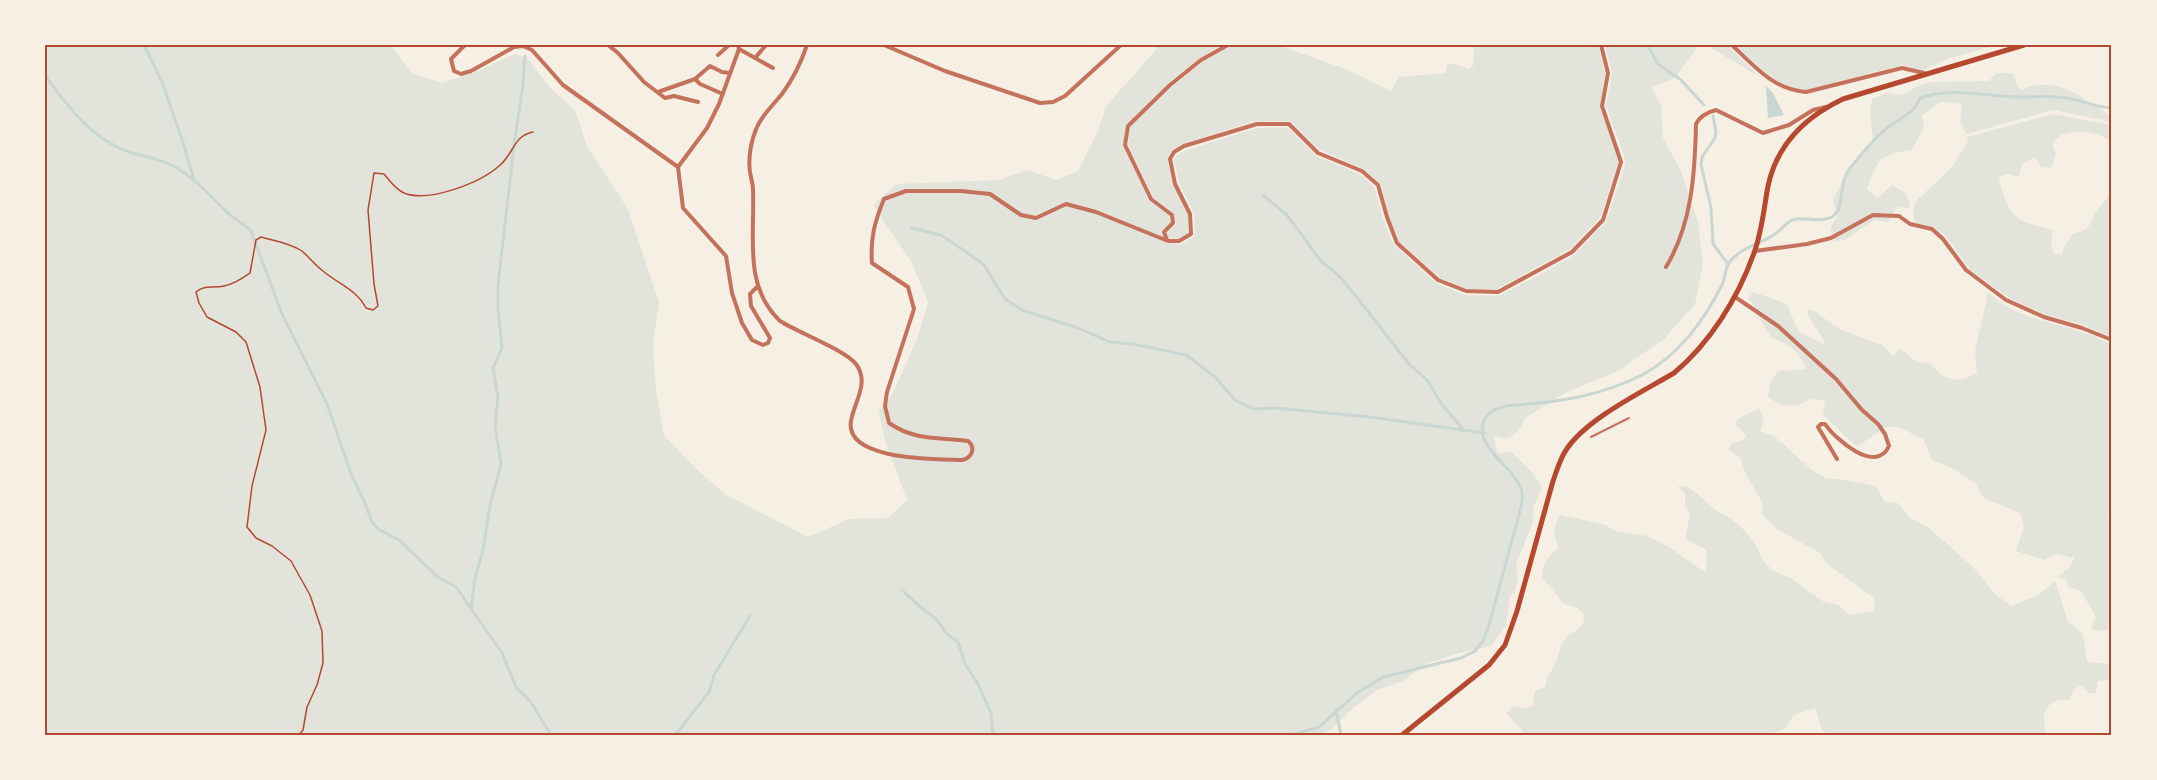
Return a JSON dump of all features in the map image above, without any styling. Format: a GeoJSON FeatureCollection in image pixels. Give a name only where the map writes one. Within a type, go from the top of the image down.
{"type":"FeatureCollection","features":[{"type":"Feature","properties":{"kind":"main road"},"geometry":{"type":"LineString","coordinates":[[1402,735],[1489,665],[1505,645],[1517,611],[1553,480],[1567,448],[1596,422],[1674,373],[1700,348],[1735,297],[1756,249],[1772,171],[1781,152],[1800,126],[1827,107],[1862,93],[2024,45]]}},
{"type":"Feature","properties":{"kind":"street"},"geometry":{"type":"LineString","coordinates":[[465,45],[451,59],[454,71],[461,74],[471,71],[514,47],[523,46],[532,50],[564,85],[678,167]]}},
{"type":"Feature","properties":{"kind":"street"},"geometry":{"type":"LineString","coordinates":[[608,45],[644,82],[665,98],[674,96],[698,102]]}},
{"type":"Feature","properties":{"kind":"street"},"geometry":{"type":"LineString","coordinates":[[718,55],[729,45]]}},
{"type":"Feature","properties":{"kind":"street"},"geometry":{"type":"LineString","coordinates":[[755,58],[766,45]]}},
{"type":"Feature","properties":{"kind":"street"},"geometry":{"type":"LineString","coordinates":[[807,45],[796,72],[759,123],[753,140],[750,170],[753,188],[752,262],[758,286],[773,315],[780,321],[846,356],[857,365],[861,380],[861,393],[850,423],[853,436],[858,441],[879,451],[908,458],[962,460],[968,458],[972,452],[972,446],[968,441],[919,438],[902,432],[889,423],[885,406],[887,392],[914,309],[908,287],[872,263],[871,243],[877,216],[884,199],[906,191],[961,191],[990,194],[1021,215],[1036,218],[1066,204],[1096,212],[1168,241],[1179,241],[1191,234],[1190,214],[1176,184],[1170,159],[1174,152],[1184,146],[1257,124],[1289,124],[1318,153],[1362,171],[1378,185],[1386,217],[1397,243],[1438,280],[1466,291],[1498,292],[1572,252],[1603,220],[1622,162],[1602,106],[1608,73],[1601,45]]}},
{"type":"Feature","properties":{"kind":"street"},"geometry":{"type":"LineString","coordinates":[[884,45],[945,71],[1040,104],[1053,102],[1065,96],[1121,45]]}},
{"type":"Feature","properties":{"kind":"street"},"geometry":{"type":"LineString","coordinates":[[1168,241],[1164,232],[1173,223],[1172,215],[1151,199],[1125,145],[1128,126],[1170,85],[1201,60],[1228,45]]}},
{"type":"Feature","properties":{"kind":"street"},"geometry":{"type":"LineString","coordinates":[[1732,45],[1762,74],[1794,92],[1806,93],[1902,68],[1928,74]]}},
{"type":"Feature","properties":{"kind":"street"},"geometry":{"type":"LineString","coordinates":[[758,286],[750,294],[751,306],[770,338],[764,345],[752,340],[742,323],[732,292],[726,256],[683,208],[678,167],[707,128],[723,94],[739,47],[773,68]]}},
{"type":"Feature","properties":{"kind":"street"},"geometry":{"type":"LineString","coordinates":[[658,92],[695,79],[711,66],[722,72],[730,73]]}},
{"type":"Feature","properties":{"kind":"street"},"geometry":{"type":"LineString","coordinates":[[695,79],[700,84],[723,94]]}},
{"type":"Feature","properties":{"kind":"street"},"geometry":{"type":"LineString","coordinates":[[1666,267],[1679,242],[1692,195],[1698,120],[1716,110],[1763,133],[1789,125],[1813,110],[1827,107]]}},
{"type":"Feature","properties":{"kind":"street"},"geometry":{"type":"LineString","coordinates":[[1756,249],[1807,244],[1831,238],[1873,215],[1899,216],[1910,224],[1932,229],[1943,239],[1966,270],[2006,300],[2044,317],[2112,340]]}},
{"type":"Feature","properties":{"kind":"street"},"geometry":{"type":"LineString","coordinates":[[1735,297],[1798,343],[1836,379],[1886,434],[1889,446],[1886,453],[1880,456],[1866,455],[1856,453],[1843,445],[1832,435],[1825,424],[1821,424],[1818,427],[1837,459]]}},
{"type":"Feature","properties":{"kind":"lane"},"geometry":{"type":"LineString","coordinates":[[1591,437],[1629,418]]}},
{"type":"Feature","properties":{"kind":"path"},"geometry":{"type":"LineString","coordinates":[[298,735],[303,730],[307,707],[317,685],[323,663],[322,631],[310,595],[291,561],[272,546],[256,538],[247,527],[252,486],[266,430],[260,387],[246,342],[236,332],[207,317],[196,292],[202,287],[221,287],[237,282],[250,273],[256,240],[261,237],[290,244],[302,251],[324,272],[351,290],[361,299],[366,308],[373,310],[378,306],[368,210],[374,173],[384,174],[396,189],[417,196],[453,189],[482,178],[499,167],[510,156],[515,144],[523,134],[533,132]]}},
{"type":"Feature","properties":{"kind":"shaded area"},"geometry":{"type":"Polygon","coordinates":[[[45,45],[390,45],[413,74],[442,83],[470,74],[515,54],[527,58],[552,90],[575,110],[587,146],[628,209],[659,302],[653,345],[656,390],[664,435],[694,467],[725,494],[808,537],[849,519],[888,518],[907,500],[884,438],[879,411],[893,393],[917,339],[928,302],[912,263],[873,205],[897,184],[999,180],[1027,170],[1056,180],[1078,171],[1098,131],[1106,106],[1157,49],[1153,45],[1222,45],[1200,58],[1169,83],[1126,125],[1123,146],[1149,200],[1170,216],[1171,223],[1161,231],[1167,243],[1180,245],[1195,236],[1194,213],[1179,183],[1174,160],[1177,155],[1186,150],[1257,128],[1288,128],[1316,156],[1360,174],[1374,187],[1383,219],[1394,245],[1436,283],[1465,295],[1498,296],[1574,255],[1606,222],[1626,162],[1606,106],[1612,73],[1605,45],[1699,45],[1675,78],[1651,87],[1661,105],[1663,138],[1681,171],[1698,222],[1703,264],[1695,304],[1664,339],[1618,371],[1565,393],[1525,418],[1522,425],[1509,438],[1494,436],[1497,453],[1511,452],[1532,472],[1542,488],[1534,506],[1532,524],[1516,565],[1518,582],[1514,593],[1510,595],[1506,626],[1491,646],[1426,664],[1403,681],[1377,690],[1352,709],[1331,730],[1319,735],[45,735],[45,45]]]}},
{"type":"Feature","properties":{"kind":"shaded area"},"geometry":{"type":"Polygon","coordinates":[[[1233,45],[1278,45],[1348,70],[1391,91],[1399,77],[1446,73],[1446,66],[1453,63],[1469,69],[1473,66],[1474,45],[1598,45],[1605,73],[1600,107],[1619,162],[1600,218],[1570,249],[1497,289],[1467,289],[1440,278],[1399,241],[1380,183],[1364,169],[1320,150],[1291,121],[1256,121],[1183,144],[1172,150],[1167,159],[1173,185],[1188,215],[1188,233],[1178,239],[1169,238],[1167,233],[1176,224],[1174,214],[1153,197],[1128,145],[1130,127],[1202,62],[1233,45]]]}},
{"type":"Feature","properties":{"kind":"shaded area"},"geometry":{"type":"Polygon","coordinates":[[[1706,45],[1727,45],[1760,77],[1706,45]]]}},
{"type":"Feature","properties":{"kind":"shaded area"},"geometry":{"type":"Polygon","coordinates":[[[1736,45],[1997,45],[1950,58],[1922,71],[1902,65],[1805,90],[1776,80],[1736,45]]]}},
{"type":"Feature","properties":{"kind":"shaded area"},"geometry":{"type":"Polygon","coordinates":[[[1996,73],[2012,73],[2020,90],[2046,85],[2069,90],[2112,117],[2112,122],[2053,110],[1966,134],[1960,121],[1962,104],[1940,102],[1922,115],[1924,127],[1912,150],[1892,154],[1881,160],[1874,170],[1867,189],[1878,198],[1892,185],[1907,196],[1909,208],[1897,207],[1888,222],[1874,220],[1845,240],[1835,241],[1830,229],[1838,215],[1833,200],[1850,169],[1873,141],[1870,112],[1872,99],[1886,93],[1902,95],[1931,82],[1989,81],[1996,73]]]}},
{"type":"Feature","properties":{"kind":"shaded area"},"geometry":{"type":"Polygon","coordinates":[[[1766,86],[1773,93],[1784,115],[1768,118],[1766,86]]]}},
{"type":"Feature","properties":{"kind":"shaded area"},"geometry":{"type":"Polygon","coordinates":[[[2053,114],[2112,125],[2112,142],[2089,133],[2076,132],[2062,135],[2052,143],[2056,154],[2051,168],[2041,167],[2035,157],[2022,164],[2019,177],[2006,174],[1999,178],[2000,184],[2004,197],[2015,215],[2025,222],[2053,230],[2051,242],[2053,253],[2062,254],[2073,234],[2085,230],[2091,223],[2096,211],[2112,189],[2112,337],[2081,324],[2044,314],[2013,300],[1971,271],[1946,236],[1932,226],[1915,223],[1914,203],[1952,167],[1968,141],[1967,137],[2053,114]]]}},
{"type":"Feature","properties":{"kind":"shaded area"},"geometry":{"type":"Polygon","coordinates":[[[1753,292],[1787,304],[1798,331],[1823,344],[1824,341],[1807,310],[1813,310],[1839,329],[1882,345],[1894,356],[1899,348],[1917,362],[1931,364],[1941,374],[1952,379],[1964,379],[1977,373],[1975,351],[1988,293],[2015,311],[2089,334],[2112,345],[2112,507],[2108,517],[2112,526],[2112,625],[2102,631],[2091,629],[2096,617],[2081,591],[2068,587],[2066,579],[2056,578],[2070,567],[2074,558],[2055,554],[2045,560],[2016,551],[2024,526],[2020,513],[1984,498],[1975,483],[1952,468],[1932,460],[1924,440],[1899,427],[1885,427],[1857,447],[1823,415],[1825,401],[1810,399],[1797,406],[1781,405],[1768,397],[1770,383],[1778,371],[1806,369],[1801,358],[1790,346],[1773,338],[1767,331],[1748,298],[1753,292]]]}},
{"type":"Feature","properties":{"kind":"shaded area"},"geometry":{"type":"Polygon","coordinates":[[[1759,408],[1764,421],[1760,431],[1774,436],[1812,470],[1827,479],[1876,486],[1885,502],[1898,503],[1910,518],[1928,527],[1973,567],[1995,594],[2011,606],[2038,595],[2055,581],[2068,622],[2083,634],[2087,662],[2112,664],[2112,680],[2098,681],[2096,693],[2089,693],[2081,686],[2073,689],[2070,699],[2050,705],[2044,718],[2046,735],[1888,735],[1881,733],[1877,735],[1828,735],[1822,729],[1815,708],[1794,715],[1785,729],[1773,735],[1522,735],[1522,730],[1506,713],[1513,706],[1526,709],[1533,705],[1535,691],[1546,686],[1560,647],[1568,636],[1584,623],[1583,613],[1577,608],[1562,603],[1542,577],[1547,560],[1559,548],[1555,532],[1560,515],[1606,525],[1617,532],[1647,536],[1669,547],[1706,573],[1707,550],[1685,539],[1690,515],[1685,507],[1685,493],[1677,487],[1688,486],[1746,532],[1755,543],[1763,560],[1773,571],[1791,578],[1824,602],[1839,605],[1849,615],[1875,611],[1874,598],[1827,564],[1820,553],[1778,530],[1762,514],[1763,504],[1746,474],[1740,457],[1728,449],[1732,443],[1743,440],[1746,436],[1735,425],[1738,419],[1759,408]]]}},
{"type":"Feature","properties":{"kind":"waterway"},"geometry":{"type":"LineString","coordinates":[[144,45],[162,82],[194,181]]}},
{"type":"Feature","properties":{"kind":"waterway"},"geometry":{"type":"LineString","coordinates":[[1647,45],[1658,64],[1681,80],[1704,105]]}},
{"type":"Feature","properties":{"kind":"waterway"},"geometry":{"type":"LineString","coordinates":[[471,610],[475,578],[501,464],[495,426],[498,397],[493,368],[502,348],[498,285],[525,56]]}},
{"type":"Feature","properties":{"kind":"waterway"},"geometry":{"type":"LineString","coordinates":[[45,76],[91,130],[115,146],[160,160],[184,172],[251,231],[282,314],[327,404],[351,474],[372,522],[378,529],[399,540],[438,577],[456,587],[502,653],[516,687],[530,701],[551,735]]}},
{"type":"Feature","properties":{"kind":"waterway"},"geometry":{"type":"LineString","coordinates":[[1291,735],[1319,727],[1357,693],[1383,677],[1461,658],[1475,651],[1483,641],[1522,498],[1517,480],[1494,455],[1483,437],[1482,427],[1491,412],[1507,406],[1564,400],[1595,393],[1626,382],[1655,367],[1679,347],[1707,312],[1722,285],[1728,265],[1733,258],[1769,238],[1793,220],[1823,220],[1832,217],[1839,208],[1844,181],[1850,168],[1882,132],[1910,112],[1920,98],[1957,92],[2008,97],[2055,97],[2112,108]]}},
{"type":"Feature","properties":{"kind":"waterway"},"geometry":{"type":"LineString","coordinates":[[1713,116],[1715,138],[1702,157],[1701,165],[1711,207],[1713,244],[1728,264]]}},
{"type":"Feature","properties":{"kind":"waterway"},"geometry":{"type":"LineString","coordinates":[[1263,195],[1287,215],[1321,261],[1338,275],[1409,364],[1427,380],[1443,406],[1463,429]]}},
{"type":"Feature","properties":{"kind":"waterway"},"geometry":{"type":"LineString","coordinates":[[912,228],[941,235],[984,265],[1005,299],[1022,310],[1078,328],[1110,342],[1133,344],[1186,355],[1215,377],[1235,400],[1255,409],[1275,408],[1370,417],[1484,433]]}},
{"type":"Feature","properties":{"kind":"waterway"},"geometry":{"type":"LineString","coordinates":[[902,590],[936,619],[947,634],[958,642],[965,664],[977,682],[991,713],[993,735]]}},
{"type":"Feature","properties":{"kind":"waterway"},"geometry":{"type":"LineString","coordinates":[[675,735],[709,692],[714,675],[750,616]]}},
{"type":"Feature","properties":{"kind":"waterway"},"geometry":{"type":"LineString","coordinates":[[1336,710],[1341,735]]}}]}
